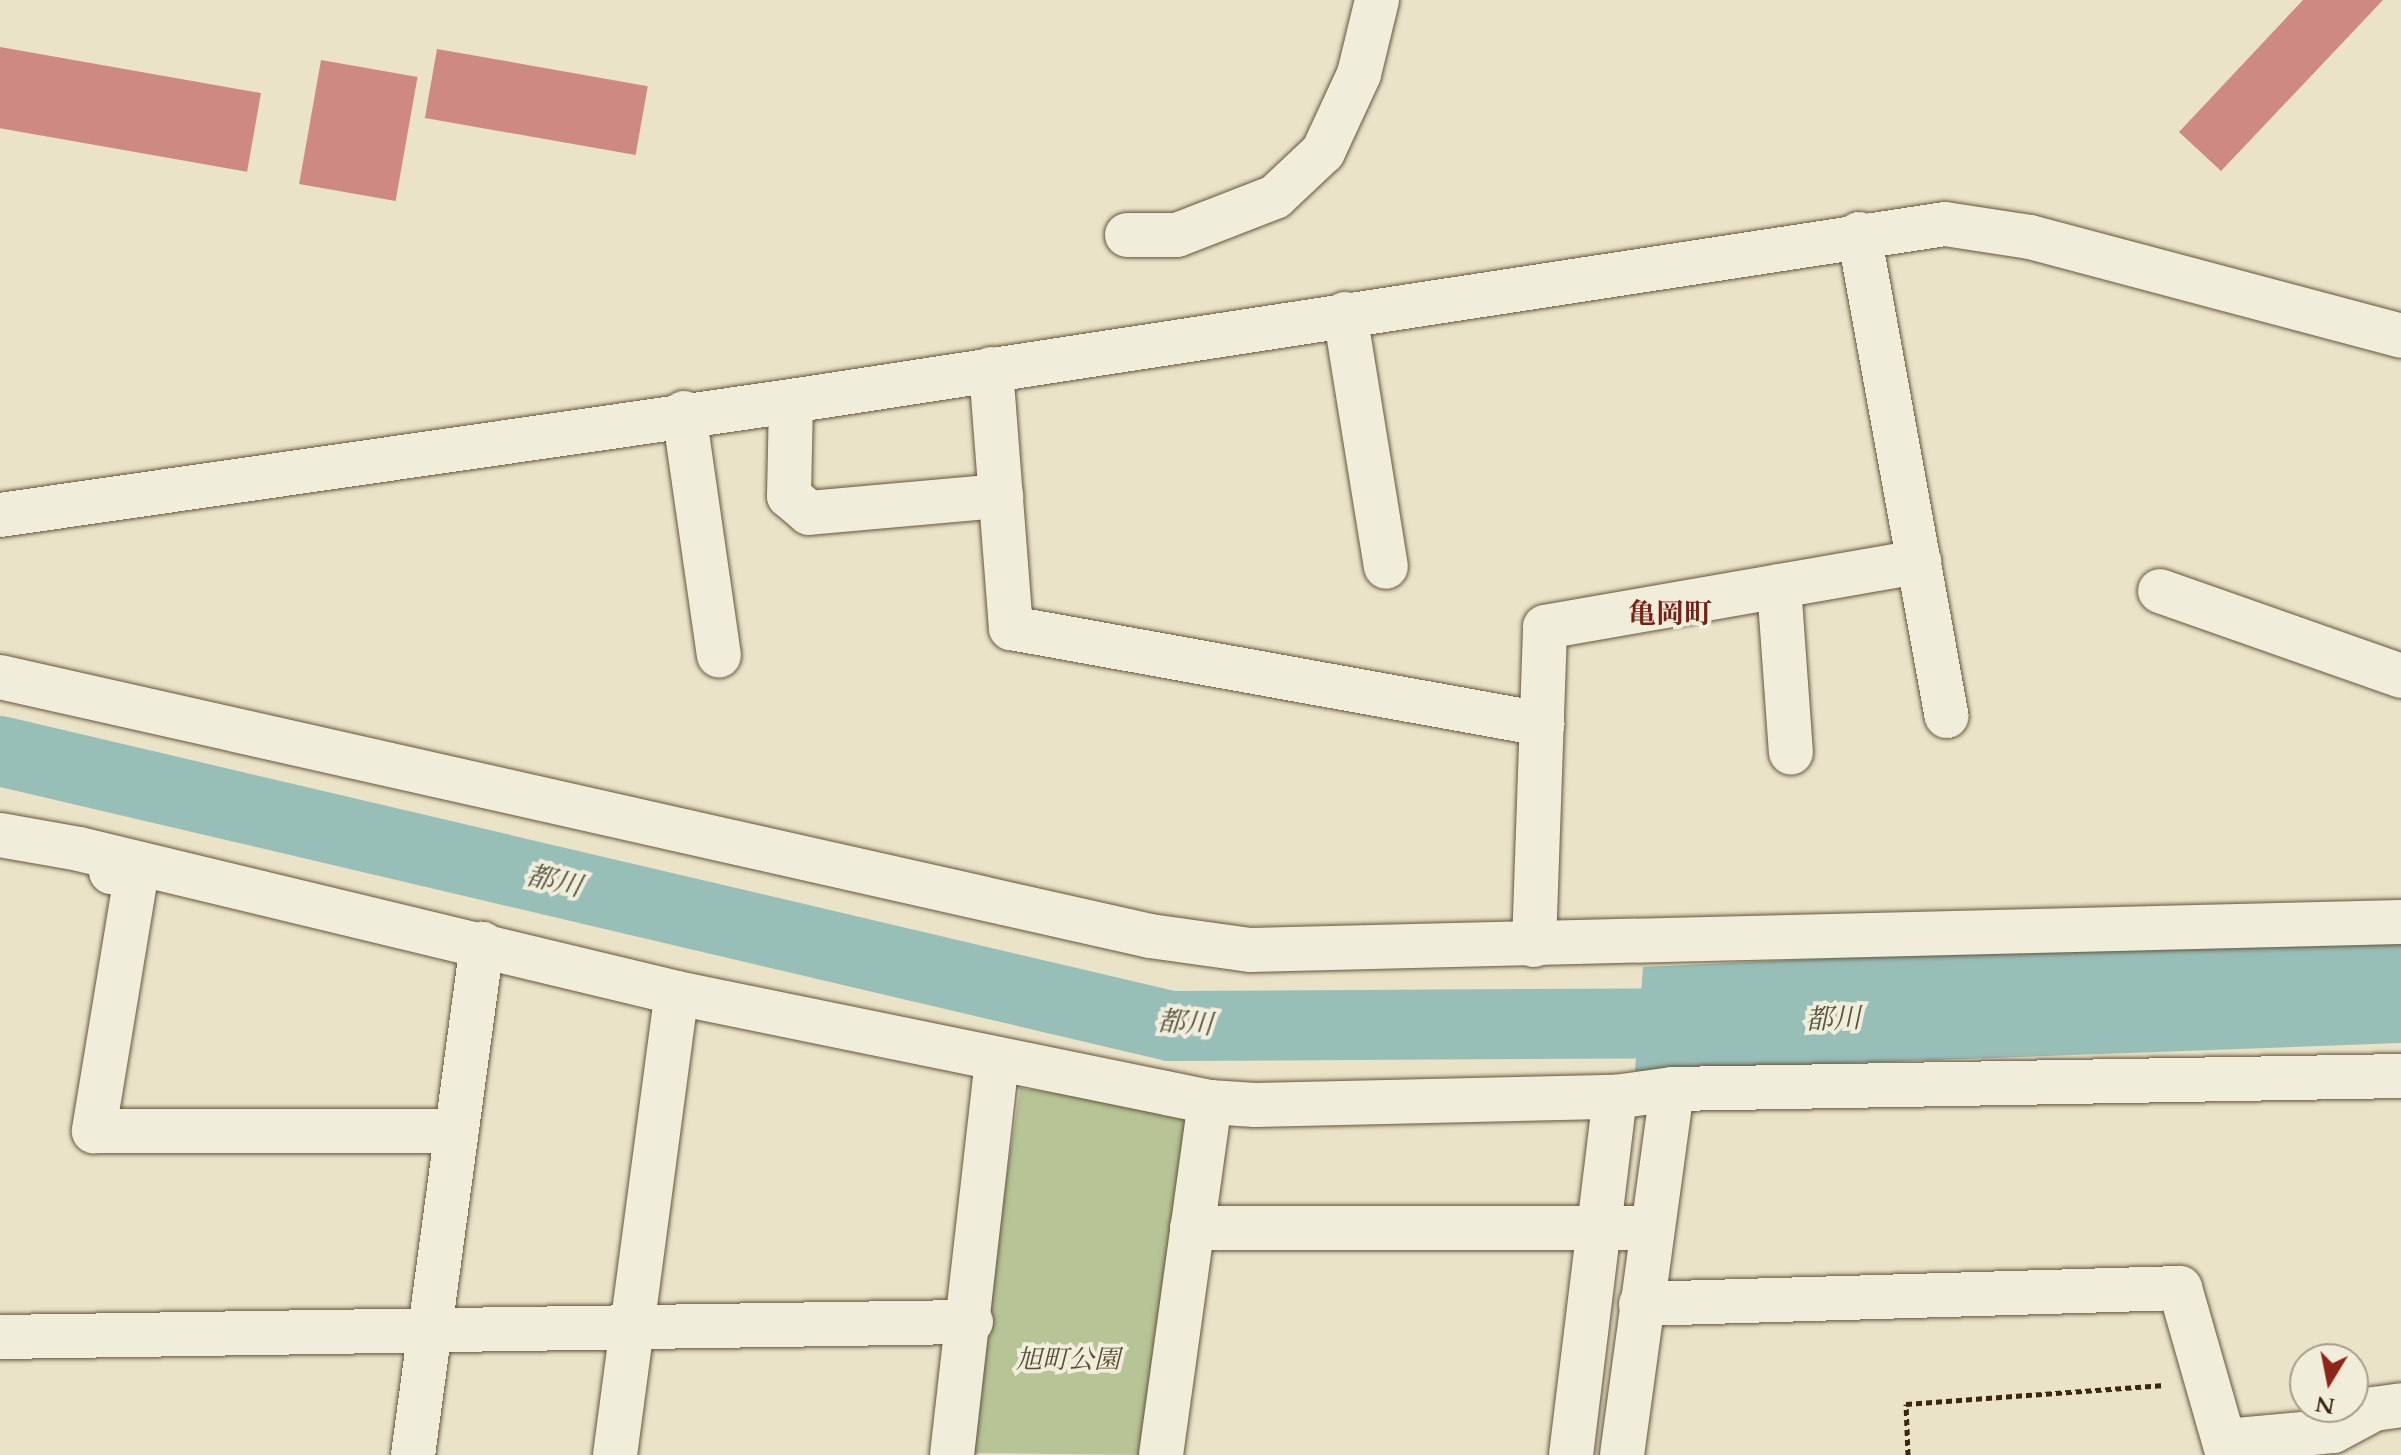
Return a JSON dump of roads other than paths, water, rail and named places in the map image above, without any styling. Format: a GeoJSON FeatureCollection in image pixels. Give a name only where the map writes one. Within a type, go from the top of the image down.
{"type":"FeatureCollection","features":[{"type":"Feature","properties":{"kind":"street"},"geometry":{"type":"LineString","coordinates":[[1127,235],[1177,235],[1275,197],[1323,152],[1359,74],[1377,0]]}},
{"type":"Feature","properties":{"kind":"street"},"geometry":{"type":"LineString","coordinates":[[0,515],[684,413],[791,401],[1859,234],[1945,224],[1980,227],[2401,336]]}},
{"type":"Feature","properties":{"kind":"street"},"geometry":{"type":"LineString","coordinates":[[1859,234],[1947,716]]}},
{"type":"Feature","properties":{"kind":"street"},"geometry":{"type":"LineString","coordinates":[[1345,314],[1386,567]]}},
{"type":"Feature","properties":{"kind":"street"},"geometry":{"type":"LineString","coordinates":[[991,369],[1011,628],[1542,724]]}},
{"type":"Feature","properties":{"kind":"street"},"geometry":{"type":"LineString","coordinates":[[791,401],[789,496],[809,513],[1001,496]]}},
{"type":"Feature","properties":{"kind":"street"},"geometry":{"type":"LineString","coordinates":[[684,413],[719,655]]}},
{"type":"Feature","properties":{"kind":"street"},"geometry":{"type":"LineString","coordinates":[[1534,945],[1545,627],[1919,562]]}},
{"type":"Feature","properties":{"kind":"street"},"geometry":{"type":"LineString","coordinates":[[1779,586],[1791,753]]}},
{"type":"Feature","properties":{"kind":"street"},"geometry":{"type":"LineString","coordinates":[[2160,591],[2401,676]]}},
{"type":"Feature","properties":{"kind":"street"},"geometry":{"type":"LineString","coordinates":[[0,677],[1150,936],[1250,950],[2401,922]]}},
{"type":"Feature","properties":{"kind":"street"},"geometry":{"type":"LineString","coordinates":[[0,835],[482,944],[677,993],[997,1061],[1210,1102],[1615,1097],[1672,1089],[2401,1076]]}},
{"type":"Feature","properties":{"kind":"street"},"geometry":{"type":"LineString","coordinates":[[0,866],[96,877],[138,864]]}},
{"type":"Feature","properties":{"kind":"street"},"geometry":{"type":"LineString","coordinates":[[138,864],[94,1131],[455,1131]]}},
{"type":"Feature","properties":{"kind":"street"},"geometry":{"type":"LineString","coordinates":[[413,1455],[482,944]]}},
{"type":"Feature","properties":{"kind":"street"},"geometry":{"type":"LineString","coordinates":[[615,1455],[677,993]]}},
{"type":"Feature","properties":{"kind":"street"},"geometry":{"type":"LineString","coordinates":[[952,1455],[971,1322],[997,1061]]}},
{"type":"Feature","properties":{"kind":"street"},"geometry":{"type":"LineString","coordinates":[[1622,1455],[1650,1228],[1672,1089]]}},
{"type":"Feature","properties":{"kind":"street"},"geometry":{"type":"LineString","coordinates":[[1571,1455],[1615,1097]]}},
{"type":"Feature","properties":{"kind":"street"},"geometry":{"type":"LineString","coordinates":[[1161,1455],[1210,1102]]}},
{"type":"Feature","properties":{"kind":"street"},"geometry":{"type":"LineString","coordinates":[[1192,1228],[1650,1228]]}},
{"type":"Feature","properties":{"kind":"street"},"geometry":{"type":"LineString","coordinates":[[1641,1304],[2180,1288],[2205,1382],[2227,1448],[2333,1431],[2374,1409],[2401,1405]]}},
{"type":"Feature","properties":{"kind":"street"},"geometry":{"type":"LineString","coordinates":[[0,1337],[971,1322]]}},
{"type":"Feature","properties":{"kind":"water"},"geometry":{"type":"Polygon","coordinates":[[[2401,940],[2401,1043],[1635,1071],[1643,967],[2179,942],[2401,940]]]}},
{"type":"Feature","properties":{"kind":"waterway","name":"都川"},"geometry":{"type":"LineString","coordinates":[[0,751],[1171,1026],[1734,1023]]}},
{"type":"Feature","properties":{"kind":"district","name":"亀岡町"},"geometry":{"type":"Point","coordinates":[1670,614]}},
{"type":"Feature","properties":{"kind":"park label","name":"旭町公園"},"geometry":{"type":"Point","coordinates":[1068,1360]}}]}
